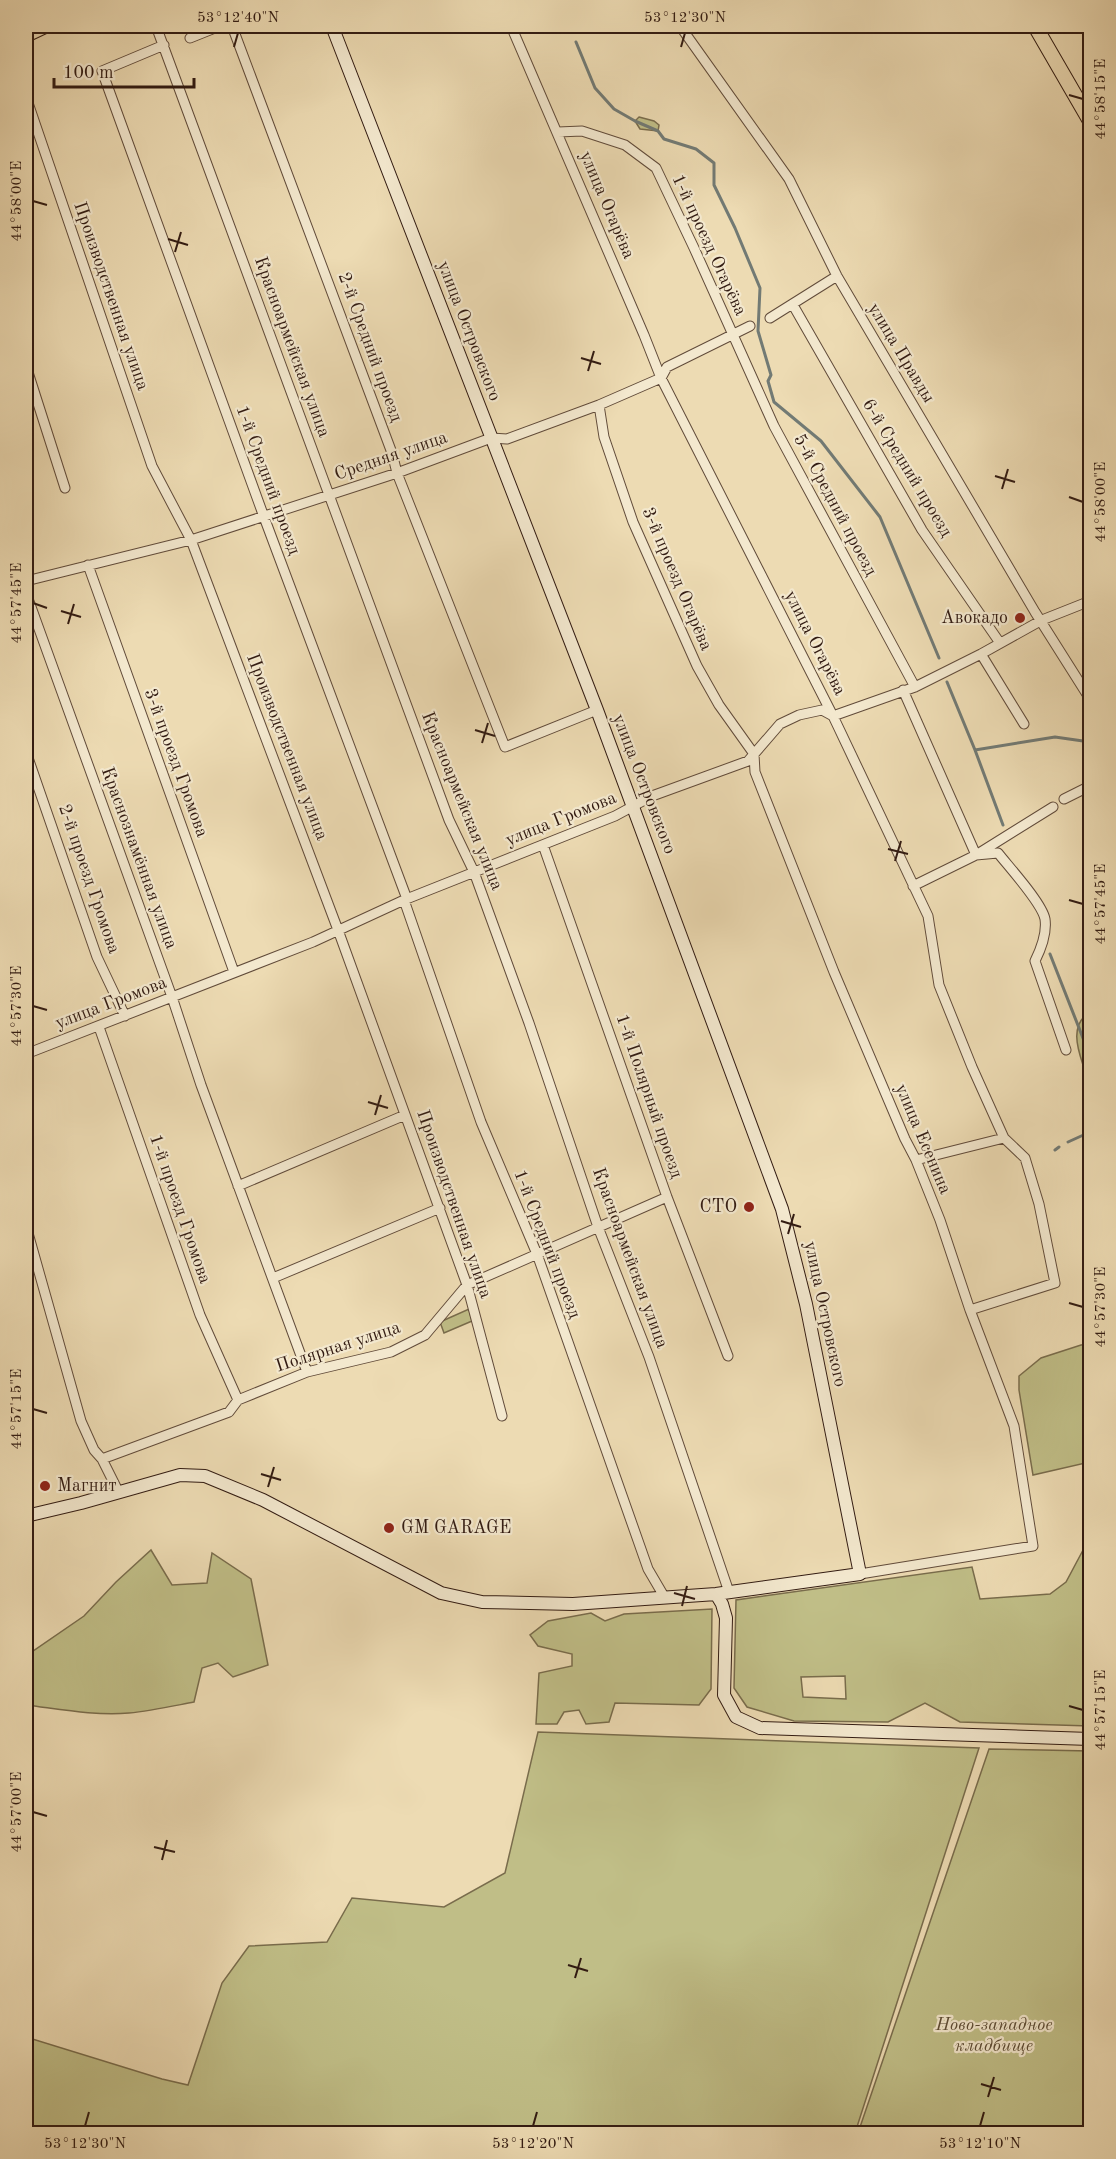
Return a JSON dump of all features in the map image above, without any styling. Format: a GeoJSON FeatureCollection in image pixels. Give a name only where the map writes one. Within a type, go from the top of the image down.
{"type":"FeatureCollection","features":[{"type":"Feature","properties":{"kind":"main road"},"geometry":{"type":"LineString","coordinates":[[26,34],[45,26]]}},
{"type":"Feature","properties":{"kind":"main road"},"geometry":{"type":"LineString","coordinates":[[1035,26],[1090,121]]}},
{"type":"Feature","properties":{"kind":"street","name":"Красноармейская улица"},"geometry":{"type":"LineString","coordinates":[[156,26],[449,820],[474,873],[536,1043],[598,1227],[649,1356],[729,1592]]}},
{"type":"Feature","properties":{"kind":"street"},"geometry":{"type":"LineString","coordinates":[[190,38],[220,26]]}},
{"type":"Feature","properties":{"kind":"street","name":"2-й Средний проезд"},"geometry":{"type":"LineString","coordinates":[[232,26],[392,453],[397,473],[505,747],[597,710]]}},
{"type":"Feature","properties":{"kind":"street","name":"улица Островского"},"geometry":{"type":"LineString","coordinates":[[332,26],[634,807],[782,1209],[806,1304],[860,1574]]}},
{"type":"Feature","properties":{"kind":"street","name":"улица Огарёва"},"geometry":{"type":"LineString","coordinates":[[512,26],[661,378],[833,716],[928,916],[939,985],[1004,1138],[1025,1158],[1039,1204],[1055,1283],[970,1310]]}},
{"type":"Feature","properties":{"kind":"street","name":"улица Правды"},"geometry":{"type":"LineString","coordinates":[[680,26],[789,179],[837,276],[1035,612],[1090,699]]}},
{"type":"Feature","properties":{"kind":"street","name":"1-й Средний проезд"},"geometry":{"type":"LineString","coordinates":[[164,45],[102,71],[406,900],[481,1122],[537,1254],[648,1569],[665,1598]]}},
{"type":"Feature","properties":{"kind":"street","name":"Производственная улица"},"geometry":{"type":"LineString","coordinates":[[26,97],[152,466],[191,540],[440,1208],[467,1285],[502,1416]]}},
{"type":"Feature","properties":{"kind":"street","name":"1-й проезд Огарёва"},"geometry":{"type":"LineString","coordinates":[[558,132],[582,131],[625,145],[656,168],[733,336]]}},
{"type":"Feature","properties":{"kind":"street"},"geometry":{"type":"LineString","coordinates":[[770,318],[837,276]]}},
{"type":"Feature","properties":{"kind":"street","name":"6-й Средний проезд"},"geometry":{"type":"LineString","coordinates":[[793,305],[922,530],[1000,643]]}},
{"type":"Feature","properties":{"kind":"street","name":"Средняя улица"},"geometry":{"type":"LineString","coordinates":[[26,580],[191,540],[397,473],[491,438],[507,439],[599,405],[661,378],[667,367],[750,326]]}},
{"type":"Feature","properties":{"kind":"street","name":"5-й Средний проезд"},"geometry":{"type":"LineString","coordinates":[[733,336],[774,426],[915,687]]}},
{"type":"Feature","properties":{"kind":"street"},"geometry":{"type":"LineString","coordinates":[[26,366],[65,488]]}},
{"type":"Feature","properties":{"kind":"street","name":"3-й проезд Огарёва"},"geometry":{"type":"LineString","coordinates":[[599,405],[604,437],[633,522],[697,666],[719,705],[754,754]]}},
{"type":"Feature","properties":{"kind":"street","name":"3-й проезд Громова"},"geometry":{"type":"LineString","coordinates":[[88,565],[234,972]]}},
{"type":"Feature","properties":{"kind":"street","name":"Краснознамённая улица"},"geometry":{"type":"LineString","coordinates":[[26,593],[307,1372]]}},
{"type":"Feature","properties":{"kind":"street","name":"улица Громова"},"geometry":{"type":"LineString","coordinates":[[26,1054],[313,942],[406,900],[634,807],[652,796],[748,761],[771,732],[790,719],[822,710],[833,716],[915,687],[1042,620],[1090,601]]}},
{"type":"Feature","properties":{"kind":"street"},"geometry":{"type":"LineString","coordinates":[[981,654],[1024,724]]}},
{"type":"Feature","properties":{"kind":"street"},"geometry":{"type":"LineString","coordinates":[[903,690],[976,855]]}},
{"type":"Feature","properties":{"kind":"street","name":"2-й проезд Громова"},"geometry":{"type":"LineString","coordinates":[[26,752],[97,957],[125,1016]]}},
{"type":"Feature","properties":{"kind":"street","name":"улица Есенина"},"geometry":{"type":"LineString","coordinates":[[754,754],[755,772],[834,972],[940,1220],[970,1310],[1014,1426],[1033,1546],[860,1574]]}},
{"type":"Feature","properties":{"kind":"street"},"geometry":{"type":"LineString","coordinates":[[1064,799],[1090,786]]}},
{"type":"Feature","properties":{"kind":"street"},"geometry":{"type":"LineString","coordinates":[[913,886],[976,855],[1053,807]]}},
{"type":"Feature","properties":{"kind":"street","name":"1-й Полярный проезд"},"geometry":{"type":"LineString","coordinates":[[543,845],[667,1197],[728,1356]]}},
{"type":"Feature","properties":{"kind":"street"},"geometry":{"type":"LineString","coordinates":[[976,855],[998,853],[1035,901],[1045,919],[1042,947],[1035,961],[1066,1050]]}},
{"type":"Feature","properties":{"kind":"street","name":"1-й проезд Громова"},"geometry":{"type":"LineString","coordinates":[[99,1027],[200,1315],[238,1400]]}},
{"type":"Feature","properties":{"kind":"street"},"geometry":{"type":"LineString","coordinates":[[238,1186],[405,1115]]}},
{"type":"Feature","properties":{"kind":"street"},"geometry":{"type":"LineString","coordinates":[[916,1160],[1004,1138]]}},
{"type":"Feature","properties":{"kind":"street","name":"Полярная улица"},"geometry":{"type":"LineString","coordinates":[[102,1459],[229,1412],[238,1400],[307,1372],[391,1352],[425,1335],[467,1285],[667,1197]]}},
{"type":"Feature","properties":{"kind":"street"},"geometry":{"type":"LineString","coordinates":[[273,1278],[440,1208]]}},
{"type":"Feature","properties":{"kind":"street"},"geometry":{"type":"LineString","coordinates":[[26,1226],[81,1421],[94,1450],[102,1459],[119,1493]]}},
{"type":"Feature","properties":{"kind":"street"},"geometry":{"type":"LineString","coordinates":[[26,1516],[180,1475],[205,1476],[264,1500],[441,1593],[482,1602],[573,1604],[665,1598],[716,1594],[860,1574]]}},
{"type":"Feature","properties":{"kind":"street"},"geometry":{"type":"LineString","coordinates":[[716,1594],[726,1618],[724,1695],[736,1717],[760,1728],[1090,1739]]}},
{"type":"Feature","properties":{"kind":"green space"},"geometry":{"type":"Polygon","coordinates":[[[639,117],[654,121],[659,125],[658,131],[640,129],[635,121],[639,117]]]}},
{"type":"Feature","properties":{"kind":"green space"},"geometry":{"type":"Polygon","coordinates":[[[1090,1012],[1090,1094],[1079,1051],[1077,1029],[1090,1012]]]}},
{"type":"Feature","properties":{"kind":"green space"},"geometry":{"type":"Polygon","coordinates":[[[469,1309],[472,1321],[444,1333],[440,1322],[469,1309]]]}},
{"type":"Feature","properties":{"kind":"green space"},"geometry":{"type":"Polygon","coordinates":[[[1090,1344],[1090,1462],[1033,1475],[1019,1390],[1019,1376],[1041,1358],[1090,1344]]]}},
{"type":"Feature","properties":{"kind":"green space"},"geometry":{"type":"Polygon","coordinates":[[[1090,1537],[1090,1726],[960,1722],[925,1703],[888,1722],[794,1721],[747,1707],[734,1688],[736,1600],[972,1567],[980,1599],[1050,1594],[1066,1582],[1090,1537]],[[845,1676],[801,1677],[803,1697],[846,1699],[845,1676]]]}},
{"type":"Feature","properties":{"kind":"green space"},"geometry":{"type":"Polygon","coordinates":[[[151,1550],[172,1585],[207,1583],[212,1553],[251,1579],[268,1665],[233,1677],[218,1663],[202,1668],[194,1702],[154,1710],[103,1714],[26,1705],[26,1656],[84,1616],[151,1550]]]}},
{"type":"Feature","properties":{"kind":"green space"},"geometry":{"type":"Polygon","coordinates":[[[712,1609],[711,1689],[699,1705],[615,1703],[609,1722],[586,1724],[579,1710],[564,1712],[557,1724],[536,1724],[539,1673],[572,1666],[572,1654],[538,1646],[530,1635],[548,1621],[591,1613],[605,1621],[624,1614],[712,1609]]]}},
{"type":"Feature","properties":{"kind":"green space"},"geometry":{"type":"Polygon","coordinates":[[[538,1732],[979,1748],[855,2133],[26,2133],[26,2037],[188,2085],[222,1983],[249,1946],[327,1942],[352,1898],[444,1907],[505,1873],[538,1732]]]}},
{"type":"Feature","properties":{"kind":"green space","name":"Ново-западное кладбище"},"geometry":{"type":"Polygon","coordinates":[[[989,1749],[1090,1751],[1090,2133],[858,2133],[989,1749]]]}},
{"type":"Feature","properties":{"kind":"waterway"},"geometry":{"type":"LineString","coordinates":[[576,42],[595,88],[614,109],[658,131],[664,139],[696,149],[714,163],[714,185],[760,288],[758,331],[771,375],[768,381],[774,402],[821,441],[880,517],[939,658]]}},
{"type":"Feature","properties":{"kind":"waterway"},"geometry":{"type":"LineString","coordinates":[[947,682],[1003,825]]}},
{"type":"Feature","properties":{"kind":"waterway"},"geometry":{"type":"LineString","coordinates":[[975,750],[1055,737],[1090,742]]}},
{"type":"Feature","properties":{"kind":"waterway"},"geometry":{"type":"LineString","coordinates":[[1050,954],[1090,1056]]}},
{"type":"Feature","properties":{"kind":"waterway"},"geometry":{"type":"LineString","coordinates":[[1068,1142],[1090,1132]]}},
{"type":"Feature","properties":{"kind":"waterway"},"geometry":{"type":"LineString","coordinates":[[1055,1150],[1059,1147]]}},
{"type":"Feature","properties":{"kind":"place","name":"Авокадо"},"geometry":{"type":"Point","coordinates":[1020,618]}},
{"type":"Feature","properties":{"kind":"place","name":"СТО"},"geometry":{"type":"Point","coordinates":[749,1207]}},
{"type":"Feature","properties":{"kind":"place","name":"Магнит"},"geometry":{"type":"Point","coordinates":[45,1486]}},
{"type":"Feature","properties":{"kind":"place","name":"GM GARAGE"},"geometry":{"type":"Point","coordinates":[389,1528]}}]}
